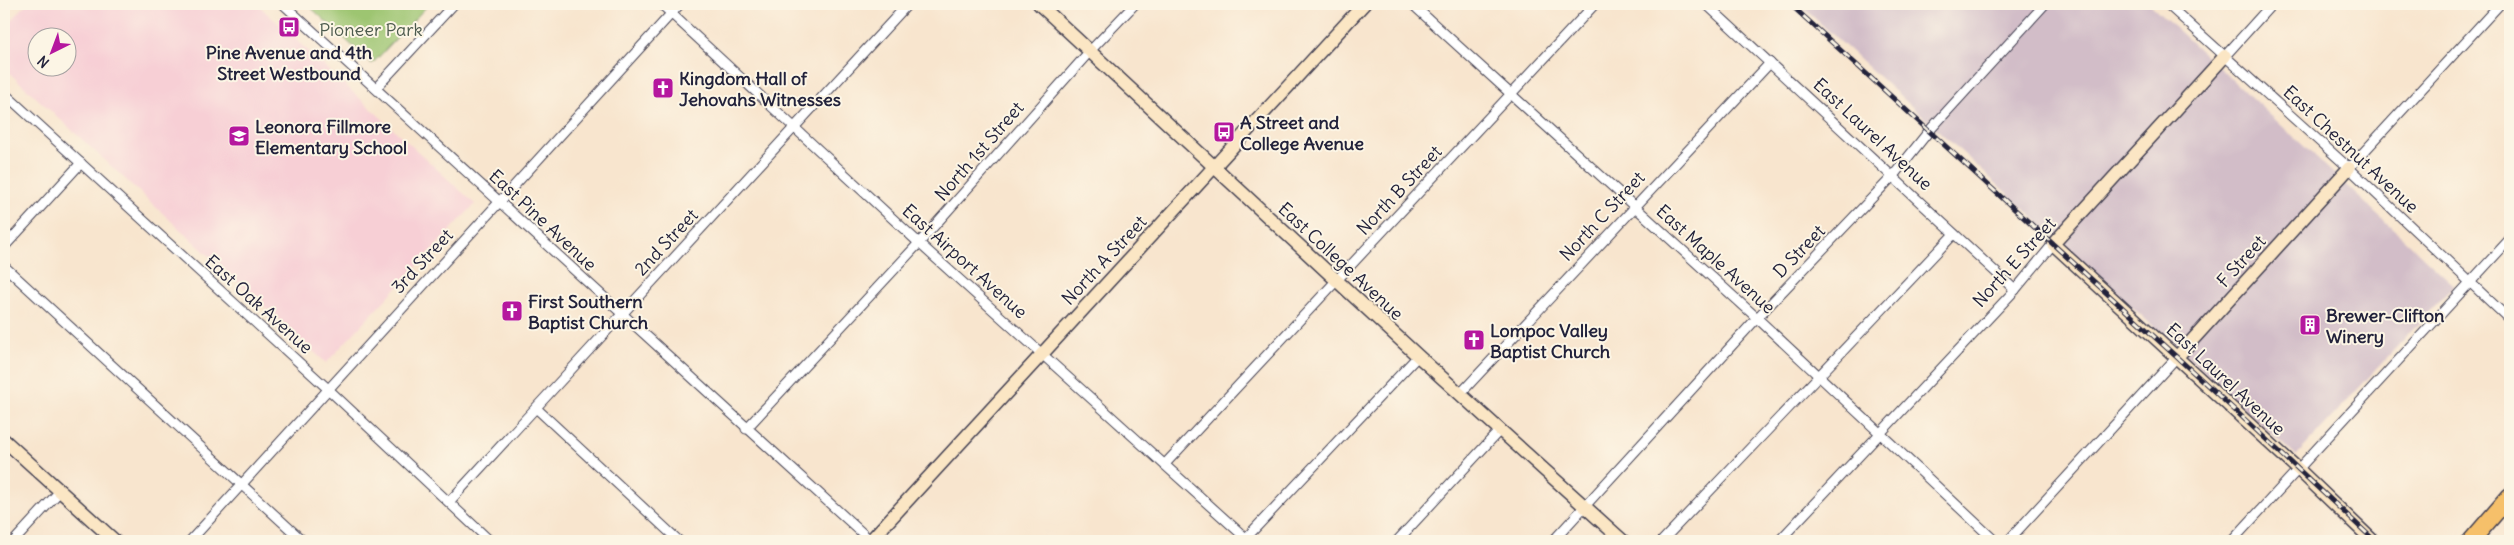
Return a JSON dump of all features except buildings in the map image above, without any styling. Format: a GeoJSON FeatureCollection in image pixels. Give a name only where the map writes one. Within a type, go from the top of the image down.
{"type":"FeatureCollection","features":[{"type":"Feature","properties":{"kind":"highway"},"geometry":{"type":"LineString","coordinates":[[2470,541],[2510,496]]}},
{"type":"Feature","properties":{"kind":"street","name":"East Pine Avenue"},"geometry":{"type":"LineString","coordinates":[[282,4],[871,541]]}},
{"type":"Feature","properties":{"kind":"street"},"geometry":{"type":"LineString","coordinates":[[376,88],[454,4]]}},
{"type":"Feature","properties":{"kind":"street","name":"East Airport Avenue"},"geometry":{"type":"LineString","coordinates":[[661,4],[919,243],[1248,540]]}},
{"type":"Feature","properties":{"kind":"street","name":"3rd Street"},"geometry":{"type":"LineString","coordinates":[[190,541],[327,388],[680,4]]}},
{"type":"Feature","properties":{"kind":"street","name":"2nd Street"},"geometry":{"type":"LineString","coordinates":[[449,502],[908,4]]}},
{"type":"Feature","properties":{"kind":"street","name":"East College Avenue"},"geometry":{"type":"LineString","coordinates":[[1038,4],[1418,356],[1623,541]]}},
{"type":"Feature","properties":{"kind":"street","name":"North 1st Street"},"geometry":{"type":"LineString","coordinates":[[746,429],[919,243],[1090,51],[1135,4]]}},
{"type":"Feature","properties":{"kind":"street","name":"North A Street"},"geometry":{"type":"LineString","coordinates":[[871,541],[1364,4]]}},
{"type":"Feature","properties":{"kind":"street","name":"East Maple Avenue"},"geometry":{"type":"LineString","coordinates":[[1412,4],[1757,318],[1996,541]]}},
{"type":"Feature","properties":{"kind":"street","name":"North B Street"},"geometry":{"type":"LineString","coordinates":[[1165,464],[1595,4]]}},
{"type":"Feature","properties":{"kind":"street","name":"East Laurel Avenue"},"geometry":{"type":"LineString","coordinates":[[1706,4],[2015,290]]}},
{"type":"Feature","properties":{"kind":"street","name":"D Street"},"geometry":{"type":"LineString","coordinates":[[1553,541],[1757,318],[1893,176],[1929,131],[2045,4]]}},
{"type":"Feature","properties":{"kind":"street","name":"East Chestnut Avenue"},"geometry":{"type":"LineString","coordinates":[[2167,4],[2349,168],[2510,320]]}},
{"type":"Feature","properties":{"kind":"street","name":"North E Street"},"geometry":{"type":"LineString","coordinates":[[1778,541],[2015,290],[2053,244],[2272,4]]}},
{"type":"Feature","properties":{"kind":"street","name":"F Street"},"geometry":{"type":"LineString","coordinates":[[2008,541],[2500,4]]}},
{"type":"Feature","properties":{"kind":"street","name":"North C Street"},"geometry":{"type":"LineString","coordinates":[[1460,394],[1634,206],[1770,63]]}},
{"type":"Feature","properties":{"kind":"street","name":"East Oak Avenue"},"geometry":{"type":"LineString","coordinates":[[4,93],[327,388],[490,541]]}},
{"type":"Feature","properties":{"kind":"street"},"geometry":{"type":"LineString","coordinates":[[4,247],[81,163]]}},
{"type":"Feature","properties":{"kind":"street"},"geometry":{"type":"LineString","coordinates":[[1662,541],[1954,234]]}},
{"type":"Feature","properties":{"kind":"street"},"geometry":{"type":"LineString","coordinates":[[2232,541],[2510,239]]}},
{"type":"Feature","properties":{"kind":"street","name":"East Laurel Avenue"},"geometry":{"type":"LineString","coordinates":[[2053,244],[2299,470],[2373,541]]}},
{"type":"Feature","properties":{"kind":"street"},"geometry":{"type":"LineString","coordinates":[[4,266],[302,541]]}},
{"type":"Feature","properties":{"kind":"street"},"geometry":{"type":"LineString","coordinates":[[1248,540],[1418,356]]}},
{"type":"Feature","properties":{"kind":"street"},"geometry":{"type":"LineString","coordinates":[[536,408],[679,541]]}},
{"type":"Feature","properties":{"kind":"street"},"geometry":{"type":"LineString","coordinates":[[1397,541],[1500,430]]}},
{"type":"Feature","properties":{"kind":"street"},"geometry":{"type":"LineString","coordinates":[[4,440],[115,541]]}},
{"type":"Feature","properties":{"kind":"street"},"geometry":{"type":"LineString","coordinates":[[14,541],[60,491]]}},
{"type":"Feature","properties":{"kind":"shaded area","name":"Leonora Fillmore Elementary School"},"geometry":{"type":"Polygon","coordinates":[[[26,4],[257,4],[475,204],[326,363],[4,68],[4,29],[26,4]]]}},
{"type":"Feature","properties":{"kind":"shaded area"},"geometry":{"type":"Polygon","coordinates":[[[1799,4],[2150,4],[2454,285],[2296,456],[1799,4]]]}},
{"type":"Feature","properties":{"kind":"green space","name":"Pioneer Park"},"geometry":{"type":"Polygon","coordinates":[[[307,4],[429,4],[372,64],[307,4]]]}},
{"type":"Feature","properties":{"kind":"railway"},"geometry":{"type":"LineString","coordinates":[[1790,4],[2239,414],[2375,541]]}},
{"type":"Feature","properties":{"kind":"place","name":"Pine Avenue and 4th Street Westbound"},"geometry":{"type":"Point","coordinates":[289,27]}},
{"type":"Feature","properties":{"kind":"place","name":"Kingdom Hall of Jehovahs Witnesses"},"geometry":{"type":"Point","coordinates":[663,88]}},
{"type":"Feature","properties":{"kind":"place","name":"A Street and College Avenue"},"geometry":{"type":"Point","coordinates":[1224,132]}},
{"type":"Feature","properties":{"kind":"place","name":"Leonora Fillmore Elementary School"},"geometry":{"type":"Point","coordinates":[239,136]}},
{"type":"Feature","properties":{"kind":"place","name":"First Southern Baptist Church"},"geometry":{"type":"Point","coordinates":[512,311]}},
{"type":"Feature","properties":{"kind":"place","name":"Brewer-Clifton Winery"},"geometry":{"type":"Point","coordinates":[2310,325]}},
{"type":"Feature","properties":{"kind":"place","name":"Lompoc Valley Baptist Church"},"geometry":{"type":"Point","coordinates":[1474,340]}}]}
